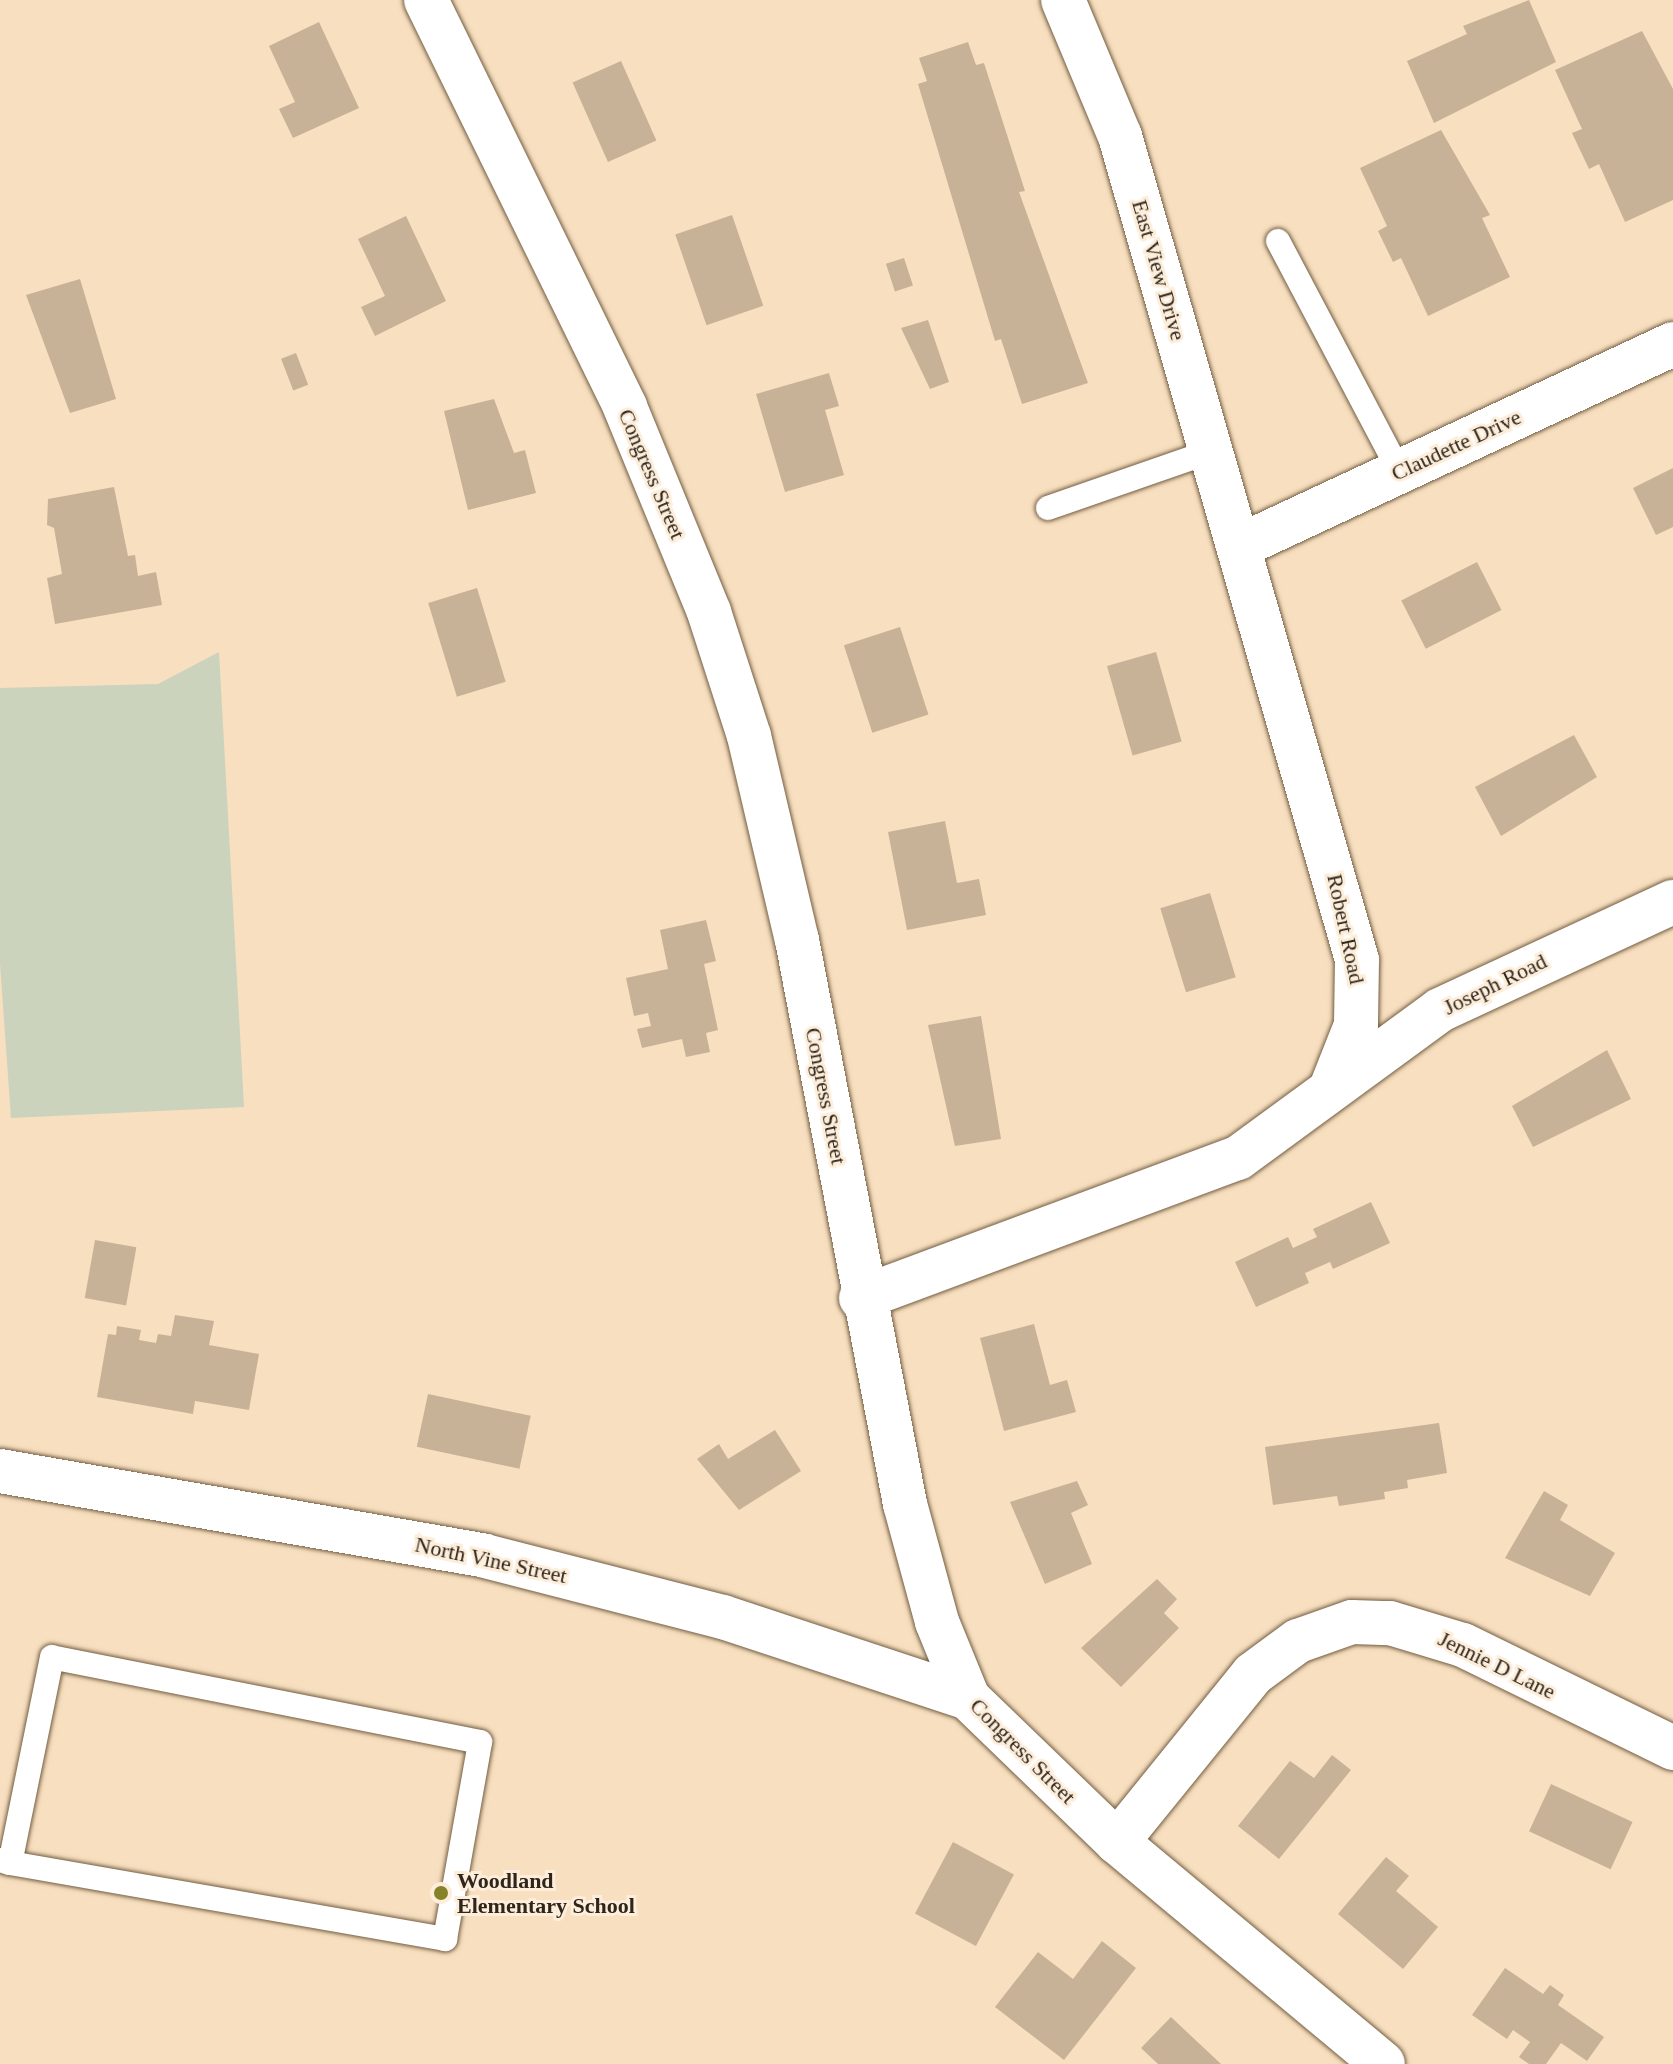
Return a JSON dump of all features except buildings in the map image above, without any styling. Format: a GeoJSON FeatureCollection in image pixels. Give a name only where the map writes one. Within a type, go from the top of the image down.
{"type":"FeatureCollection","features":[{"type":"Feature","properties":{"kind":"street","name":"Congress Street"},"geometry":{"type":"LineString","coordinates":[[426,0],[625,407],[709,612],[770,811],[861,1298],[913,1533],[968,1698],[1117,1842],[1383,2064]]}},
{"type":"Feature","properties":{"kind":"street","name":"East View Drive"},"geometry":{"type":"LineString","coordinates":[[1066,1],[1120,136],[1240,546]]}},
{"type":"Feature","properties":{"kind":"street","name":"Claudette Drive"},"geometry":{"type":"LineString","coordinates":[[1240,546],[1673,344]]}},
{"type":"Feature","properties":{"kind":"street","name":"Robert Road"},"geometry":{"type":"LineString","coordinates":[[1240,546],[1357,960],[1356,1025],[1331,1088]]}},
{"type":"Feature","properties":{"kind":"street","name":"Joseph Road"},"geometry":{"type":"LineString","coordinates":[[1331,1088],[1440,1010],[1673,902]]}},
{"type":"Feature","properties":{"kind":"street"},"geometry":{"type":"LineString","coordinates":[[861,1298],[1238,1158],[1331,1088]]}},
{"type":"Feature","properties":{"kind":"street","name":"North Vine Street"},"geometry":{"type":"LineString","coordinates":[[0,1471],[560,1574],[737,1621],[968,1698]]}},
{"type":"Feature","properties":{"kind":"street","name":"Jennie D Lane"},"geometry":{"type":"LineString","coordinates":[[1117,1842],[1253,1674],[1298,1641],[1352,1622],[1390,1623],[1463,1645],[1673,1748]]}},
{"type":"Feature","properties":{"kind":"lane"},"geometry":{"type":"LineString","coordinates":[[1278,241],[1400,472]]}},
{"type":"Feature","properties":{"kind":"lane"},"geometry":{"type":"LineString","coordinates":[[1048,508],[1212,451]]}},
{"type":"Feature","properties":{"kind":"lane"},"geometry":{"type":"LineString","coordinates":[[52,1657],[480,1742],[445,1939],[5,1861],[52,1657]]}},
{"type":"Feature","properties":{"kind":"green space"},"geometry":{"type":"Polygon","coordinates":[[[219,652],[244,1107],[11,1118],[0,963],[0,688],[158,684],[219,652]]]}},
{"type":"Feature","properties":{"kind":"place","name":"Woodland Elementary School"},"geometry":{"type":"Point","coordinates":[441,1893]}}]}
